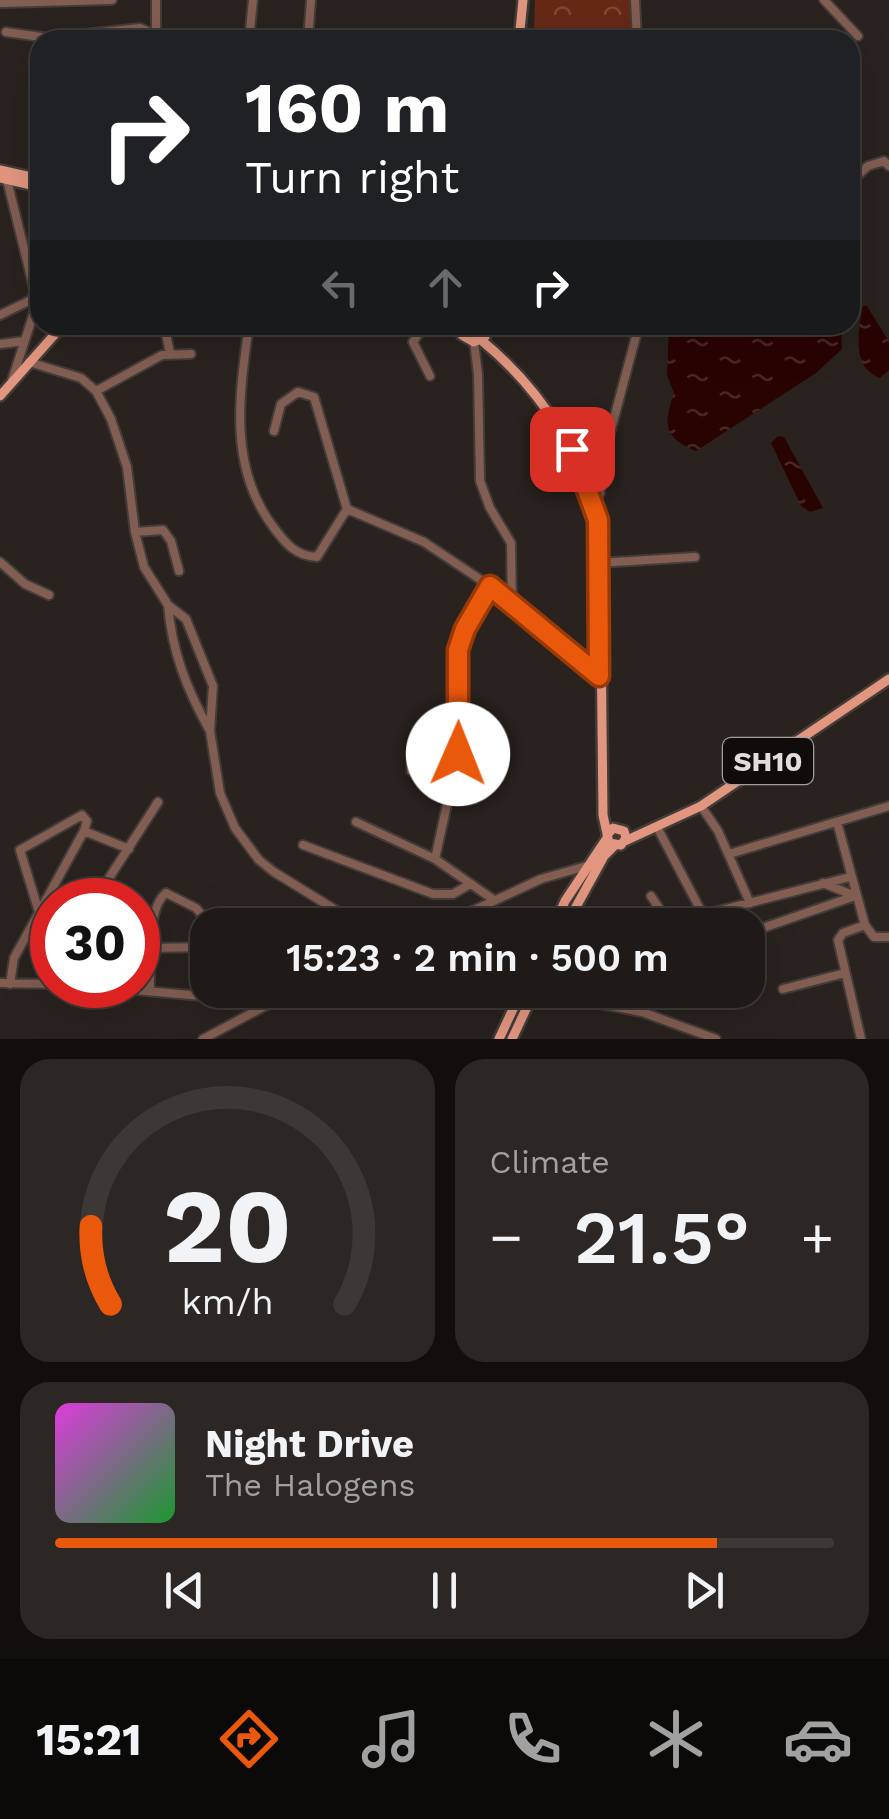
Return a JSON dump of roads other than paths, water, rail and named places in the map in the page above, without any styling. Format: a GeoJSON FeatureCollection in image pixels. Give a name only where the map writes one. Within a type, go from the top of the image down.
{"type":"FeatureCollection","features":[{"type":"Feature","properties":{"kind":"main road"},"geometry":{"type":"LineString","coordinates":[[520,30],[523,0]]}},
{"type":"Feature","properties":{"kind":"main road"},"geometry":{"type":"LineString","coordinates":[[0,170],[30,177]]}},
{"type":"Feature","properties":{"kind":"main road"},"geometry":{"type":"LineString","coordinates":[[4,179],[30,185]]}},
{"type":"Feature","properties":{"kind":"main road"},"geometry":{"type":"LineString","coordinates":[[0,396],[54,335]]}},
{"type":"Feature","properties":{"kind":"main road"},"geometry":{"type":"LineString","coordinates":[[462,335],[477,341],[509,366],[572,449],[594,504],[600,540],[603,815],[609,840]]}},
{"type":"Feature","properties":{"kind":"main road"},"geometry":{"type":"LineString","coordinates":[[477,341],[485,335]]}},
{"type":"Feature","properties":{"kind":"main road","name":"SH10"},"geometry":{"type":"LineString","coordinates":[[624,834],[641,832],[701,806],[889,679]]}},
{"type":"Feature","properties":{"kind":"main road"},"geometry":{"type":"LineString","coordinates":[[604,800],[624,834]]}},
{"type":"Feature","properties":{"kind":"main road"},"geometry":{"type":"LineString","coordinates":[[565,908],[609,840],[612,828],[624,834]]}},
{"type":"Feature","properties":{"kind":"main road"},"geometry":{"type":"LineString","coordinates":[[609,840],[624,834]]}},
{"type":"Feature","properties":{"kind":"main road"},"geometry":{"type":"LineString","coordinates":[[574,908],[592,867]]}},
{"type":"Feature","properties":{"kind":"main road"},"geometry":{"type":"LineString","coordinates":[[499,1039],[513,1008]]}},
{"type":"Feature","properties":{"kind":"main road"},"geometry":{"type":"LineString","coordinates":[[512,1039],[527,1008]]}},
{"type":"Feature","properties":{"kind":"street"},"geometry":{"type":"LineString","coordinates":[[0,4],[112,0]]}},
{"type":"Feature","properties":{"kind":"street"},"geometry":{"type":"LineString","coordinates":[[156,0],[156,30]]}},
{"type":"Feature","properties":{"kind":"street"},"geometry":{"type":"LineString","coordinates":[[250,30],[252,0]]}},
{"type":"Feature","properties":{"kind":"street"},"geometry":{"type":"LineString","coordinates":[[309,30],[312,0]]}},
{"type":"Feature","properties":{"kind":"street"},"geometry":{"type":"LineString","coordinates":[[635,0],[636,30]]}},
{"type":"Feature","properties":{"kind":"street"},"geometry":{"type":"LineString","coordinates":[[824,0],[852,30]]}},
{"type":"Feature","properties":{"kind":"street"},"geometry":{"type":"LineString","coordinates":[[115,30],[143,30]]}},
{"type":"Feature","properties":{"kind":"street"},"geometry":{"type":"LineString","coordinates":[[6,32],[30,36]]}},
{"type":"Feature","properties":{"kind":"street"},"geometry":{"type":"LineString","coordinates":[[860,174],[875,163],[889,166]]}},
{"type":"Feature","properties":{"kind":"street"},"geometry":{"type":"LineString","coordinates":[[4,179],[30,275]]}},
{"type":"Feature","properties":{"kind":"street"},"geometry":{"type":"LineString","coordinates":[[0,315],[30,302]]}},
{"type":"Feature","properties":{"kind":"street"},"geometry":{"type":"LineString","coordinates":[[12,382],[30,322]]}},
{"type":"Feature","properties":{"kind":"street"},"geometry":{"type":"LineString","coordinates":[[166,335],[170,353]]}},
{"type":"Feature","properties":{"kind":"street"},"geometry":{"type":"LineString","coordinates":[[248,335],[239,406],[244,474],[260,510],[287,545],[303,556],[317,557],[347,509],[314,398],[298,392],[281,404],[274,431]]}},
{"type":"Feature","properties":{"kind":"street"},"geometry":{"type":"LineString","coordinates":[[418,335],[413,342],[430,376]]}},
{"type":"Feature","properties":{"kind":"street"},"geometry":{"type":"LineString","coordinates":[[594,504],[600,493],[605,452],[636,335]]}},
{"type":"Feature","properties":{"kind":"street"},"geometry":{"type":"LineString","coordinates":[[0,344],[24,341]]}},
{"type":"Feature","properties":{"kind":"street"},"geometry":{"type":"LineString","coordinates":[[477,341],[480,481],[490,508],[511,543],[512,606]]}},
{"type":"Feature","properties":{"kind":"street"},"geometry":{"type":"LineString","coordinates":[[96,392],[170,353],[191,354]]}},
{"type":"Feature","properties":{"kind":"street"},"geometry":{"type":"LineString","coordinates":[[29,362],[82,378],[96,392],[112,419],[127,467],[144,568],[168,605],[186,619],[214,686],[210,731],[220,793],[235,828],[259,860],[334,908]]}},
{"type":"Feature","properties":{"kind":"street"},"geometry":{"type":"LineString","coordinates":[[347,509],[424,542],[490,586],[599,676]]}},
{"type":"Feature","properties":{"kind":"street"},"geometry":{"type":"LineString","coordinates":[[136,532],[163,530],[172,541],[179,571]]}},
{"type":"Feature","properties":{"kind":"street"},"geometry":{"type":"LineString","coordinates":[[598,563],[696,557]]}},
{"type":"Feature","properties":{"kind":"street"},"geometry":{"type":"LineString","coordinates":[[0,562],[26,584],[49,594]]}},
{"type":"Feature","properties":{"kind":"street"},"geometry":{"type":"LineString","coordinates":[[435,859],[458,754],[458,650],[465,629],[490,586]]}},
{"type":"Feature","properties":{"kind":"street"},"geometry":{"type":"LineString","coordinates":[[168,605],[177,661],[210,731]]}},
{"type":"Feature","properties":{"kind":"street"},"geometry":{"type":"LineString","coordinates":[[410,771],[415,742],[421,738],[459,736]]}},
{"type":"Feature","properties":{"kind":"street"},"geometry":{"type":"LineString","coordinates":[[110,878],[158,802]]}},
{"type":"Feature","properties":{"kind":"street"},"geometry":{"type":"LineString","coordinates":[[701,806],[729,854],[750,904]]}},
{"type":"Feature","properties":{"kind":"street"},"geometry":{"type":"LineString","coordinates":[[729,854],[889,806]]}},
{"type":"Feature","properties":{"kind":"street"},"geometry":{"type":"LineString","coordinates":[[30,886],[20,850],[82,816],[87,821],[84,831],[56,878]]}},
{"type":"Feature","properties":{"kind":"street"},"geometry":{"type":"LineString","coordinates":[[356,822],[435,859],[494,900]]}},
{"type":"Feature","properties":{"kind":"street"},"geometry":{"type":"LineString","coordinates":[[837,822],[865,925],[874,936],[889,936]]}},
{"type":"Feature","properties":{"kind":"street"},"geometry":{"type":"LineString","coordinates":[[657,826],[700,908]]}},
{"type":"Feature","properties":{"kind":"street"},"geometry":{"type":"LineString","coordinates":[[84,831],[129,849]]}},
{"type":"Feature","properties":{"kind":"street"},"geometry":{"type":"LineString","coordinates":[[303,845],[433,894],[453,894],[470,884]]}},
{"type":"Feature","properties":{"kind":"street"},"geometry":{"type":"LineString","coordinates":[[477,908],[540,878],[592,867]]}},
{"type":"Feature","properties":{"kind":"street"},"geometry":{"type":"LineString","coordinates":[[735,908],[850,877]]}},
{"type":"Feature","properties":{"kind":"street"},"geometry":{"type":"LineString","coordinates":[[822,883],[856,896]]}},
{"type":"Feature","properties":{"kind":"street"},"geometry":{"type":"LineString","coordinates":[[160,901],[166,893],[196,908]]}},
{"type":"Feature","properties":{"kind":"street"},"geometry":{"type":"LineString","coordinates":[[651,896],[659,908]]}},
{"type":"Feature","properties":{"kind":"street"},"geometry":{"type":"LineString","coordinates":[[765,927],[856,896]]}},
{"type":"Feature","properties":{"kind":"street"},"geometry":{"type":"LineString","coordinates":[[30,925],[5,983],[30,982]]}},
{"type":"Feature","properties":{"kind":"street"},"geometry":{"type":"LineString","coordinates":[[861,1039],[838,940],[843,933],[865,925]]}},
{"type":"Feature","properties":{"kind":"street"},"geometry":{"type":"LineString","coordinates":[[160,948],[190,947]]}},
{"type":"Feature","properties":{"kind":"street"},"geometry":{"type":"LineString","coordinates":[[783,989],[844,973]]}},
{"type":"Feature","properties":{"kind":"street"},"geometry":{"type":"LineString","coordinates":[[160,992],[190,995]]}},
{"type":"Feature","properties":{"kind":"street"},"geometry":{"type":"LineString","coordinates":[[204,1039],[262,1008]]}},
{"type":"Feature","properties":{"kind":"street"},"geometry":{"type":"LineString","coordinates":[[622,1008],[716,1039]]}},
{"type":"Feature","properties":{"kind":"water"},"geometry":{"type":"Polygon","coordinates":[[[863,306],[867,306],[889,342],[889,370],[880,378],[864,366],[859,348],[863,306]]]}},
{"type":"Feature","properties":{"kind":"water"},"geometry":{"type":"Polygon","coordinates":[[[669,335],[841,335],[842,349],[816,373],[696,451],[671,434],[668,413],[674,393],[667,375],[669,335]]]}},
{"type":"Feature","properties":{"kind":"water"},"geometry":{"type":"Polygon","coordinates":[[[778,436],[784,437],[823,508],[810,512],[801,506],[771,443],[778,436]]]}}]}
